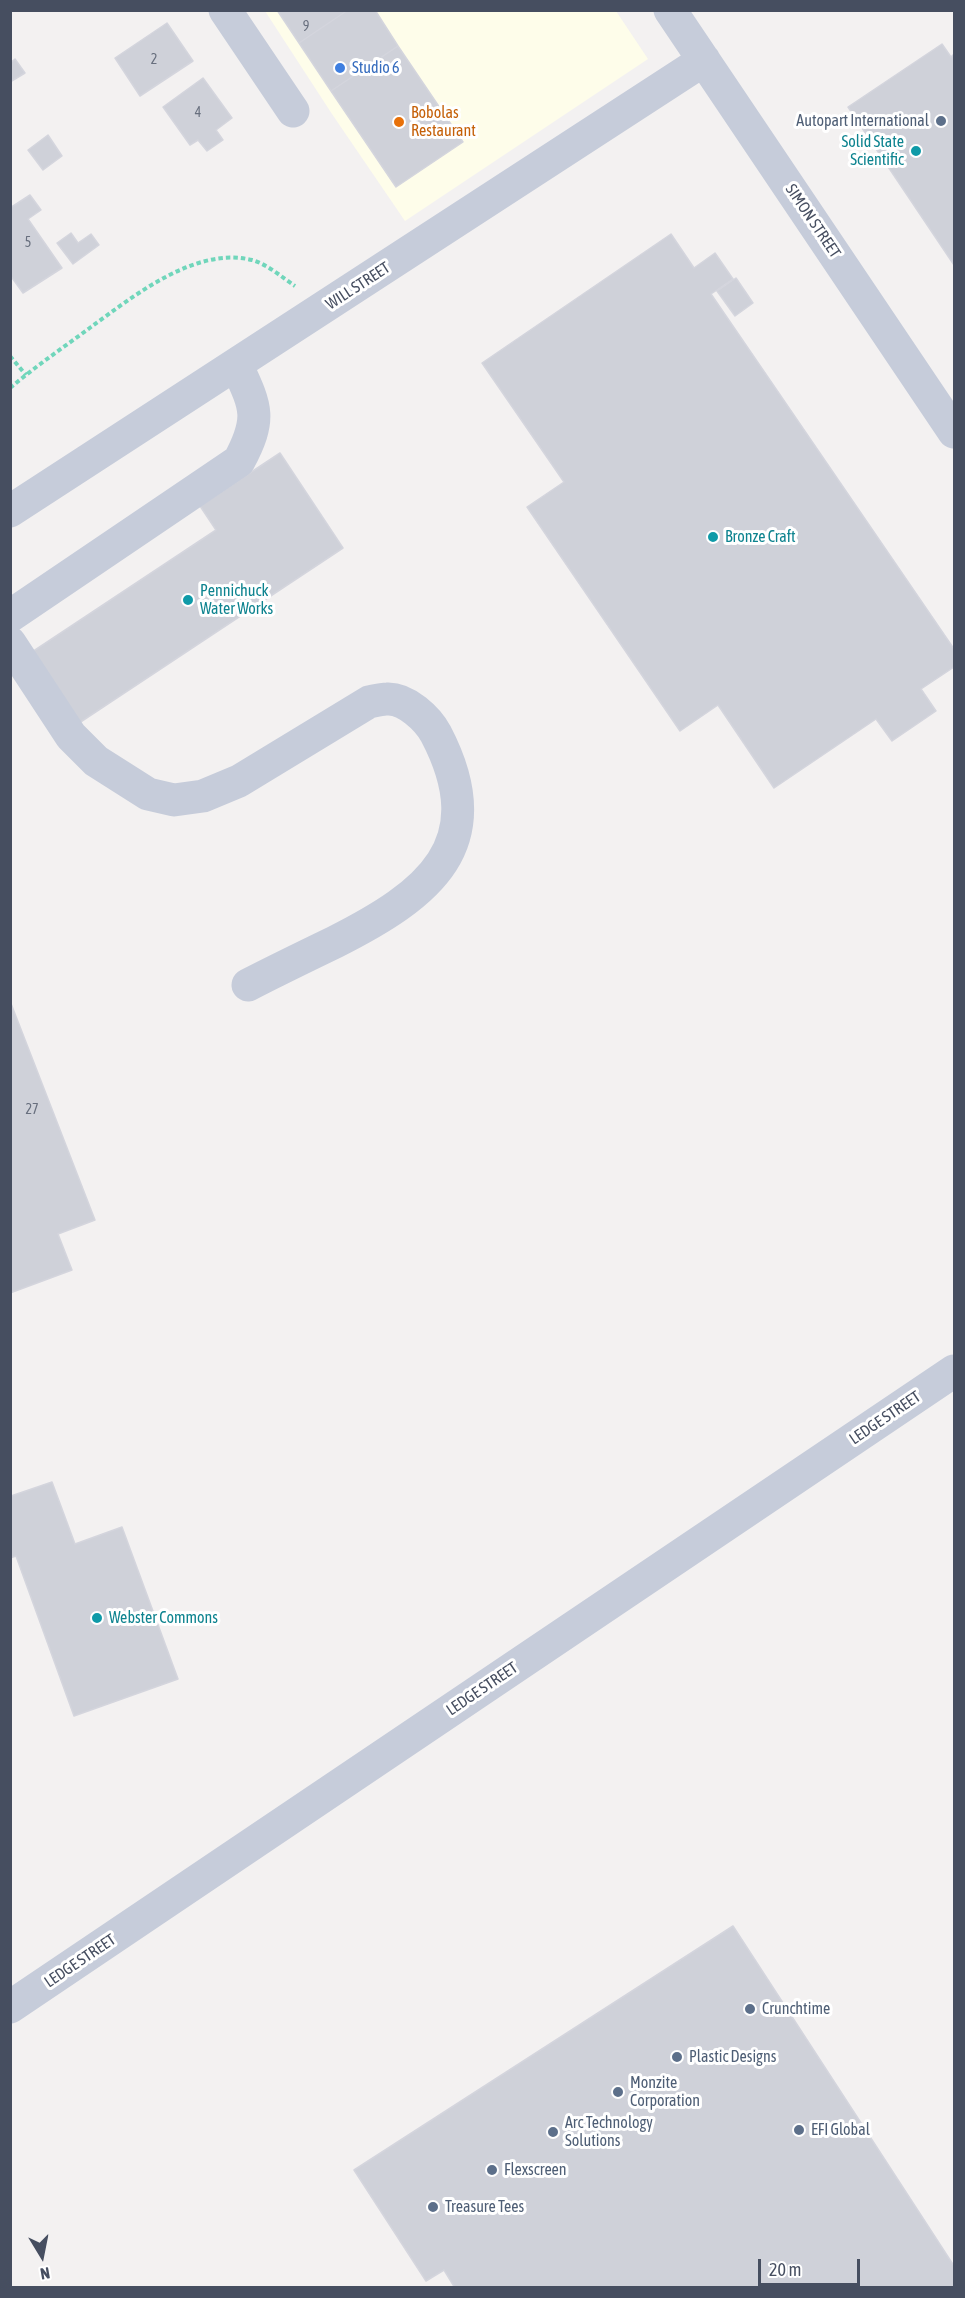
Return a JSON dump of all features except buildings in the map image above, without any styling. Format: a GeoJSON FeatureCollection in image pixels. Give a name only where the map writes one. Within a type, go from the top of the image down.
{"type":"FeatureCollection","features":[{"type":"Feature","properties":{"kind":"street"},"geometry":{"type":"LineString","coordinates":[[225,10],[293,111]]}},
{"type":"Feature","properties":{"kind":"street","name":"SIMON STREET"},"geometry":{"type":"LineString","coordinates":[[670,10],[954,432]]}},
{"type":"Feature","properties":{"kind":"street","name":"WILL STREET"},"geometry":{"type":"LineString","coordinates":[[10,512],[704,60]]}},
{"type":"Feature","properties":{"kind":"street"},"geometry":{"type":"LineString","coordinates":[[10,616],[239,460],[251,438],[255,416],[252,400],[237,366]]}},
{"type":"Feature","properties":{"kind":"street"},"geometry":{"type":"LineString","coordinates":[[10,643],[71,736],[96,761],[148,794],[174,800],[203,796],[239,781],[369,702],[389,698],[414,708],[432,726],[448,757],[458,795],[455,834],[441,867],[415,894],[379,920],[248,985]]}},
{"type":"Feature","properties":{"kind":"street","name":"LEDGE STREET"},"geometry":{"type":"LineString","coordinates":[[10,2007],[954,1371]]}},
{"type":"Feature","properties":{"kind":"path"},"geometry":{"type":"LineString","coordinates":[[10,388],[130,300],[165,277],[196,264],[227,258],[254,260],[326,307]]}},
{"type":"Feature","properties":{"kind":"path"},"geometry":{"type":"LineString","coordinates":[[10,356],[26,375]]}},
{"type":"Feature","properties":{"kind":"shaded area"},"geometry":{"type":"Polygon","coordinates":[[[265,11],[616,11],[648,59],[405,221],[265,11]]]}},
{"type":"Feature","properties":{"kind":"place","name":"Studio 6"},"geometry":{"type":"Point","coordinates":[340,68]}},
{"type":"Feature","properties":{"kind":"place","name":"Autopart International"},"geometry":{"type":"Point","coordinates":[941,121]}},
{"type":"Feature","properties":{"kind":"place","name":"Bobolas Restaurant"},"geometry":{"type":"Point","coordinates":[399,122]}},
{"type":"Feature","properties":{"kind":"place","name":"Solid State Scientific"},"geometry":{"type":"Point","coordinates":[916,151]}},
{"type":"Feature","properties":{"kind":"place","name":"Bronze Craft"},"geometry":{"type":"Point","coordinates":[713,537]}},
{"type":"Feature","properties":{"kind":"place","name":"Pennichuck Water Works"},"geometry":{"type":"Point","coordinates":[188,600]}},
{"type":"Feature","properties":{"kind":"place","name":"Webster Commons"},"geometry":{"type":"Point","coordinates":[97,1618]}},
{"type":"Feature","properties":{"kind":"place","name":"Crunchtime"},"geometry":{"type":"Point","coordinates":[750,2009]}},
{"type":"Feature","properties":{"kind":"place","name":"Plastic Designs"},"geometry":{"type":"Point","coordinates":[677,2057]}},
{"type":"Feature","properties":{"kind":"place","name":"Monzite Corporation"},"geometry":{"type":"Point","coordinates":[618,2092]}},
{"type":"Feature","properties":{"kind":"place","name":"EFI Global"},"geometry":{"type":"Point","coordinates":[799,2130]}},
{"type":"Feature","properties":{"kind":"place","name":"Arc Technology Solutions"},"geometry":{"type":"Point","coordinates":[553,2132]}},
{"type":"Feature","properties":{"kind":"place","name":"Flexscreen"},"geometry":{"type":"Point","coordinates":[492,2170]}},
{"type":"Feature","properties":{"kind":"place","name":"Treasure Tees"},"geometry":{"type":"Point","coordinates":[433,2207]}}]}
